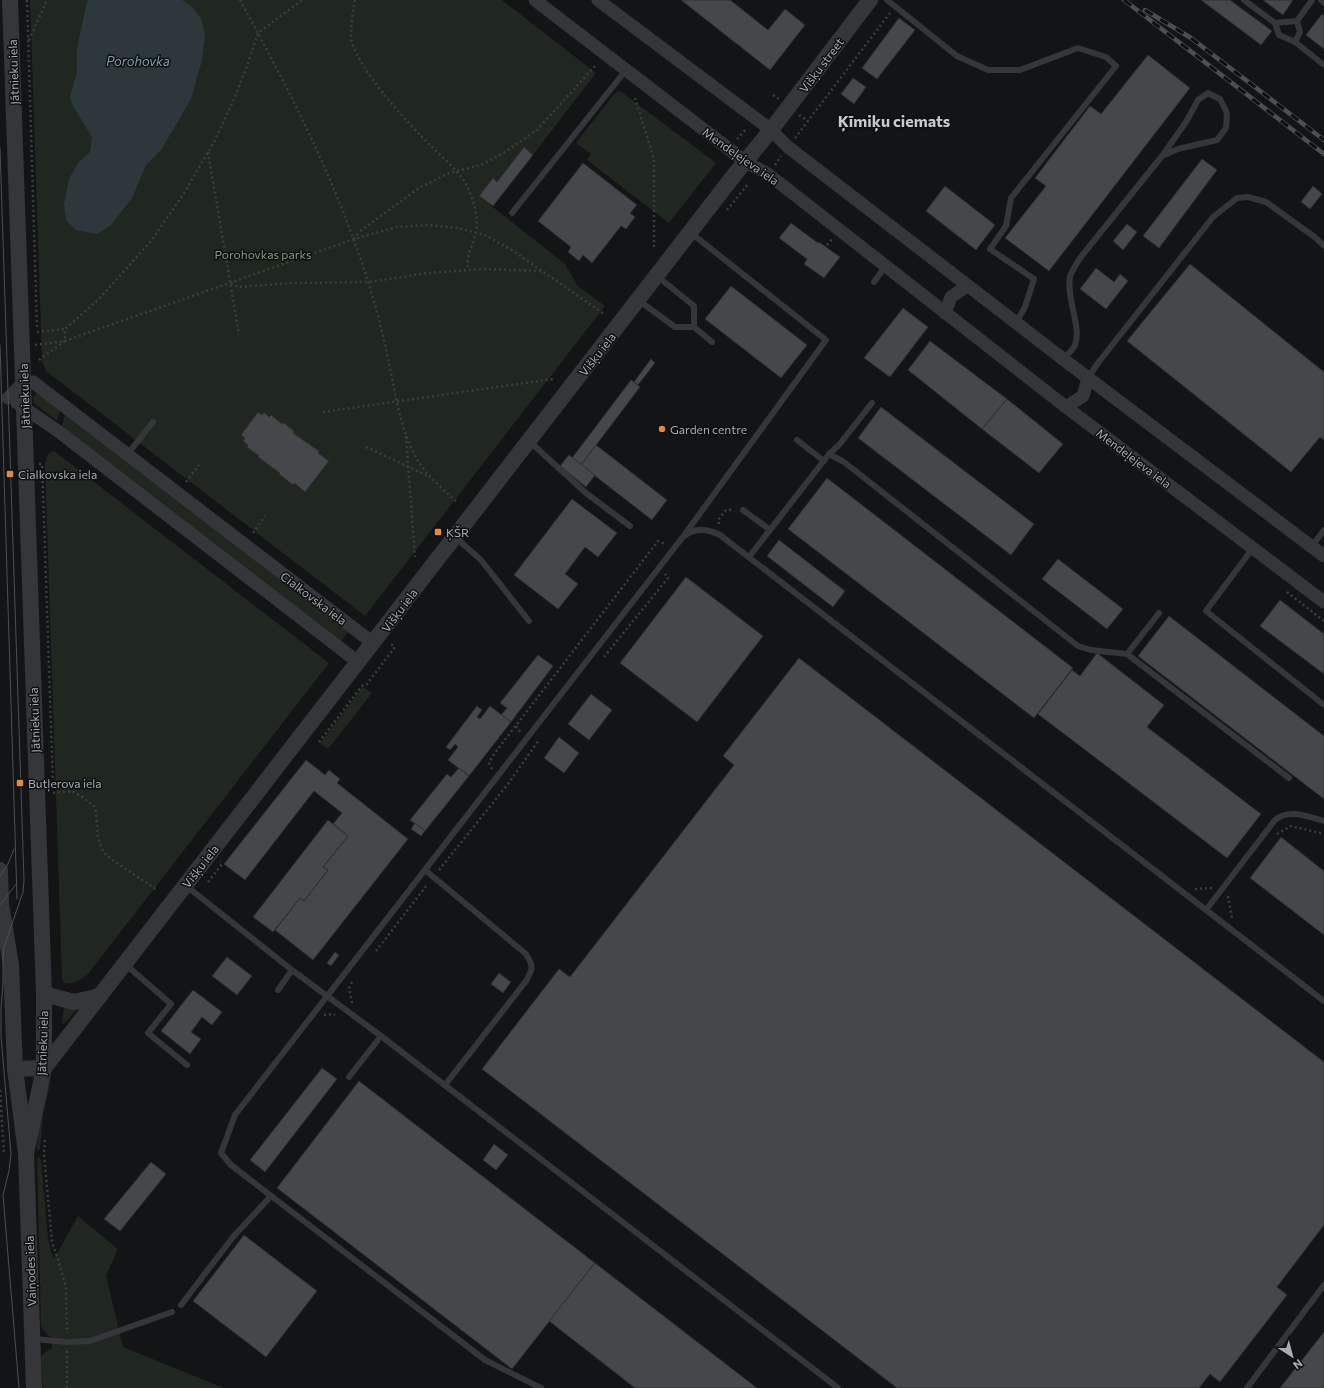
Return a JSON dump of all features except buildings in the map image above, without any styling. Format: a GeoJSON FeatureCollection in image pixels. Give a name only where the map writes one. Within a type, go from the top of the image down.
{"type":"FeatureCollection","features":[{"type":"Feature","properties":{"kind":"street","name":"Jātnieku iela"},"geometry":{"type":"LineString","coordinates":[[10,0],[44,994],[44,1068],[26,1153]]}},
{"type":"Feature","properties":{"kind":"street","name":"Mendeļejeva iela"},"geometry":{"type":"LineString","coordinates":[[536,0],[746,162],[768,174],[1066,407],[1324,602]]}},
{"type":"Feature","properties":{"kind":"street","name":"Višķu street"},"geometry":{"type":"LineString","coordinates":[[771,130],[870,0]]}},
{"type":"Feature","properties":{"kind":"street"},"geometry":{"type":"LineString","coordinates":[[606,4],[771,130],[788,147],[967,286],[1324,556]]}},
{"type":"Feature","properties":{"kind":"street","name":"Višķu iela"},"geometry":{"type":"LineString","coordinates":[[44,1068],[771,130]]}},
{"type":"Feature","properties":{"kind":"street"},"geometry":{"type":"LineString","coordinates":[[945,313],[951,297],[967,286]]}},
{"type":"Feature","properties":{"kind":"street"},"geometry":{"type":"LineString","coordinates":[[1066,407],[1083,396],[1088,378]]}},
{"type":"Feature","properties":{"kind":"street","name":"Cialkovska iela"},"geometry":{"type":"LineString","coordinates":[[358,662],[64,436],[24,406],[4,396],[24,382],[32,382],[373,643]]}},
{"type":"Feature","properties":{"kind":"street","name":"Jātnieku iela"},"geometry":{"type":"LineString","coordinates":[[0,879],[1,912],[10,965],[15,1070],[26,1153]]}},
{"type":"Feature","properties":{"kind":"street"},"geometry":{"type":"LineString","coordinates":[[44,994],[74,1002],[100,996]]}},
{"type":"Feature","properties":{"kind":"street"},"geometry":{"type":"LineString","coordinates":[[15,1070],[44,1068]]}},
{"type":"Feature","properties":{"kind":"street","name":"Vaiņodes iela"},"geometry":{"type":"LineString","coordinates":[[26,1153],[34,1388]]}},
{"type":"Feature","properties":{"kind":"lane"},"geometry":{"type":"LineString","coordinates":[[887,0],[957,56],[988,70],[1020,70],[1078,48],[1106,57],[1116,66],[1012,198],[1006,226],[990,249],[1034,279],[1025,307],[1016,323]]}},
{"type":"Feature","properties":{"kind":"lane"},"geometry":{"type":"LineString","coordinates":[[1244,0],[1276,23],[1279,35],[1295,42],[1324,65]]}},
{"type":"Feature","properties":{"kind":"lane"},"geometry":{"type":"LineString","coordinates":[[1276,23],[1297,21],[1312,0]]}},
{"type":"Feature","properties":{"kind":"lane"},"geometry":{"type":"LineString","coordinates":[[1321,0],[1324,3]]}},
{"type":"Feature","properties":{"kind":"lane"},"geometry":{"type":"LineString","coordinates":[[1295,42],[1300,32],[1297,21]]}},
{"type":"Feature","properties":{"kind":"lane"},"geometry":{"type":"LineString","coordinates":[[512,213],[626,70]]}},
{"type":"Feature","properties":{"kind":"lane"},"geometry":{"type":"LineString","coordinates":[[1063,359],[1075,345],[1077,329],[1069,288],[1070,276],[1080,258],[1162,156],[1186,122],[1198,100],[1208,93],[1220,99],[1227,113],[1226,128],[1217,140],[1178,149],[1162,156]]}},
{"type":"Feature","properties":{"kind":"lane"},"geometry":{"type":"LineString","coordinates":[[1088,378],[1213,217],[1237,198],[1248,197],[1266,202],[1316,238],[1324,246]]}},
{"type":"Feature","properties":{"kind":"lane"},"geometry":{"type":"LineString","coordinates":[[541,1388],[485,1360],[231,1165],[221,1153],[235,1115],[682,538],[826,340],[690,233]]}},
{"type":"Feature","properties":{"kind":"lane"},"geometry":{"type":"LineString","coordinates":[[874,282],[886,265]]}},
{"type":"Feature","properties":{"kind":"lane"},"geometry":{"type":"LineString","coordinates":[[657,276],[694,306],[694,328]]}},
{"type":"Feature","properties":{"kind":"lane"},"geometry":{"type":"LineString","coordinates":[[638,300],[675,327],[694,328],[712,342]]}},
{"type":"Feature","properties":{"kind":"lane"},"geometry":{"type":"LineString","coordinates":[[749,557],[829,454],[839,445],[872,403]]}},
{"type":"Feature","properties":{"kind":"lane"},"geometry":{"type":"LineString","coordinates":[[127,455],[153,422]]}},
{"type":"Feature","properties":{"kind":"lane"},"geometry":{"type":"LineString","coordinates":[[797,440],[824,461]]}},
{"type":"Feature","properties":{"kind":"lane"},"geometry":{"type":"LineString","coordinates":[[529,441],[586,493],[630,526]]}},
{"type":"Feature","properties":{"kind":"lane"},"geometry":{"type":"LineString","coordinates":[[829,454],[844,462],[1078,646],[1091,650],[1127,654],[1289,778]]}},
{"type":"Feature","properties":{"kind":"lane"},"geometry":{"type":"LineString","coordinates":[[743,510],[770,530]]}},
{"type":"Feature","properties":{"kind":"lane"},"geometry":{"type":"LineString","coordinates":[[682,538],[686,534],[697,530],[712,531],[720,534],[1324,1001]]}},
{"type":"Feature","properties":{"kind":"lane"},"geometry":{"type":"LineString","coordinates":[[1312,546],[1324,530]]}},
{"type":"Feature","properties":{"kind":"lane"},"geometry":{"type":"LineString","coordinates":[[455,537],[481,560],[529,621]]}},
{"type":"Feature","properties":{"kind":"lane"},"geometry":{"type":"LineString","coordinates":[[1253,548],[1206,611],[1324,705]]}},
{"type":"Feature","properties":{"kind":"lane"},"geometry":{"type":"LineString","coordinates":[[1127,654],[1159,613]]}},
{"type":"Feature","properties":{"kind":"lane"},"geometry":{"type":"LineString","coordinates":[[1206,910],[1279,816],[1291,813],[1324,821]]}},
{"type":"Feature","properties":{"kind":"lane"},"geometry":{"type":"LineString","coordinates":[[425,870],[526,954],[531,962],[532,968],[526,981],[445,1085]]}},
{"type":"Feature","properties":{"kind":"lane"},"geometry":{"type":"LineString","coordinates":[[185,885],[292,970],[381,1036],[838,1388]]}},
{"type":"Feature","properties":{"kind":"lane"},"geometry":{"type":"LineString","coordinates":[[125,964],[171,1004],[148,1033],[187,1064]]}},
{"type":"Feature","properties":{"kind":"lane"},"geometry":{"type":"LineString","coordinates":[[278,990],[292,970]]}},
{"type":"Feature","properties":{"kind":"lane"},"geometry":{"type":"LineString","coordinates":[[349,1077],[381,1036]]}},
{"type":"Feature","properties":{"kind":"lane"},"geometry":{"type":"LineString","coordinates":[[181,1305],[233,1237],[271,1196]]}},
{"type":"Feature","properties":{"kind":"lane"},"geometry":{"type":"LineString","coordinates":[[1247,1388],[1324,1285]]}},
{"type":"Feature","properties":{"kind":"lane"},"geometry":{"type":"LineString","coordinates":[[32,1339],[67,1342],[90,1341],[172,1312]]}},
{"type":"Feature","properties":{"kind":"path"},"geometry":{"type":"LineString","coordinates":[[27,0],[38,345],[65,341],[375,232],[397,227],[429,225],[458,228],[476,233],[498,242],[543,271],[604,314]]}},
{"type":"Feature","properties":{"kind":"path"},"geometry":{"type":"LineString","coordinates":[[29,42],[47,0]]}},
{"type":"Feature","properties":{"kind":"path"},"geometry":{"type":"LineString","coordinates":[[240,0],[321,157],[354,239],[368,282],[387,353],[396,402],[406,434],[419,462],[432,478],[458,503]]}},
{"type":"Feature","properties":{"kind":"path"},"geometry":{"type":"LineString","coordinates":[[37,332],[65,329],[99,298],[151,241],[183,195],[208,152],[234,99],[258,33],[302,0]]}},
{"type":"Feature","properties":{"kind":"path"},"geometry":{"type":"LineString","coordinates":[[355,0],[351,37],[356,51],[370,75],[397,109],[456,171],[468,187],[478,221],[476,233],[468,255],[468,270]]}},
{"type":"Feature","properties":{"kind":"path"},"geometry":{"type":"LineString","coordinates":[[793,140],[895,6]]}},
{"type":"Feature","properties":{"kind":"path"},"geometry":{"type":"LineString","coordinates":[[354,239],[359,232],[419,188],[449,173],[480,165],[502,154],[537,130],[595,66]]}},
{"type":"Feature","properties":{"kind":"path"},"geometry":{"type":"LineString","coordinates":[[635,98],[654,159],[654,247]]}},
{"type":"Feature","properties":{"kind":"path"},"geometry":{"type":"LineString","coordinates":[[797,113],[808,121]]}},
{"type":"Feature","properties":{"kind":"path"},"geometry":{"type":"LineString","coordinates":[[735,143],[750,124]]}},
{"type":"Feature","properties":{"kind":"path"},"geometry":{"type":"LineString","coordinates":[[771,170],[785,151]]}},
{"type":"Feature","properties":{"kind":"path"},"geometry":{"type":"LineString","coordinates":[[208,152],[239,334]]}},
{"type":"Feature","properties":{"kind":"path"},"geometry":{"type":"LineString","coordinates":[[827,245],[832,239]]}},
{"type":"Feature","properties":{"kind":"path"},"geometry":{"type":"LineString","coordinates":[[231,283],[238,287],[294,283],[368,282],[482,269],[543,271]]}},
{"type":"Feature","properties":{"kind":"path"},"geometry":{"type":"LineString","coordinates":[[65,329],[65,341]]}},
{"type":"Feature","properties":{"kind":"path"},"geometry":{"type":"LineString","coordinates":[[39,360],[65,341]]}},
{"type":"Feature","properties":{"kind":"path"},"geometry":{"type":"LineString","coordinates":[[323,412],[553,379]]}},
{"type":"Feature","properties":{"kind":"path"},"geometry":{"type":"LineString","coordinates":[[406,434],[415,557]]}},
{"type":"Feature","properties":{"kind":"path"},"geometry":{"type":"LineString","coordinates":[[366,447],[432,478]]}},
{"type":"Feature","properties":{"kind":"path"},"geometry":{"type":"LineString","coordinates":[[42,464],[53,793],[72,792]]}},
{"type":"Feature","properties":{"kind":"path"},"geometry":{"type":"LineString","coordinates":[[186,482],[199,465]]}},
{"type":"Feature","properties":{"kind":"path"},"geometry":{"type":"LineString","coordinates":[[718,522],[726,510],[731,510],[736,514]]}},
{"type":"Feature","properties":{"kind":"path"},"geometry":{"type":"LineString","coordinates":[[253,533],[265,516]]}},
{"type":"Feature","properties":{"kind":"path"},"geometry":{"type":"LineString","coordinates":[[712,522],[718,522],[725,528]]}},
{"type":"Feature","properties":{"kind":"path"},"geometry":{"type":"LineString","coordinates":[[497,766],[493,771],[489,763],[658,541],[669,546]]}},
{"type":"Feature","properties":{"kind":"path"},"geometry":{"type":"LineString","coordinates":[[602,659],[668,578],[660,566]]}},
{"type":"Feature","properties":{"kind":"path"},"geometry":{"type":"LineString","coordinates":[[319,742],[362,686],[367,684],[395,647]]}},
{"type":"Feature","properties":{"kind":"path"},"geometry":{"type":"LineString","coordinates":[[516,726],[522,735]]}},
{"type":"Feature","properties":{"kind":"path"},"geometry":{"type":"LineString","coordinates":[[372,956],[508,784],[540,739]]}},
{"type":"Feature","properties":{"kind":"path"},"geometry":{"type":"LineString","coordinates":[[53,783],[62,784],[94,806],[96,812],[98,837],[101,847],[106,855],[157,890]]}},
{"type":"Feature","properties":{"kind":"path"},"geometry":{"type":"LineString","coordinates":[[1275,835],[1291,826],[1324,834]]}},
{"type":"Feature","properties":{"kind":"path"},"geometry":{"type":"LineString","coordinates":[[1222,890],[1228,895]]}},
{"type":"Feature","properties":{"kind":"path"},"geometry":{"type":"LineString","coordinates":[[314,1013],[324,1015],[333,1014],[341,1018],[348,1011],[353,1002],[349,988],[357,975]]}},
{"type":"Feature","properties":{"kind":"path"},"geometry":{"type":"LineString","coordinates":[[0,1090],[4,1154]]}},
{"type":"Feature","properties":{"kind":"path"},"geometry":{"type":"LineString","coordinates":[[45,1139],[44,1154],[52,1242],[66,1288],[66,1388]]}},
{"type":"Feature","properties":{"kind":"green space","name":"Porohovkas parks"},"geometry":{"type":"Polygon","coordinates":[[[30,0],[502,0],[596,73],[533,155],[523,148],[497,182],[492,179],[479,196],[565,264],[577,285],[605,306],[365,616],[46,371],[42,361],[30,0]]]}},
{"type":"Feature","properties":{"kind":"green space"},"geometry":{"type":"Polygon","coordinates":[[[620,91],[716,163],[669,223],[587,160],[591,154],[576,143],[615,93],[620,91]]]}},
{"type":"Feature","properties":{"kind":"green space"},"geometry":{"type":"Polygon","coordinates":[[[36,394],[60,409],[57,421],[34,403],[33,397],[36,394]]]}},
{"type":"Feature","properties":{"kind":"green space"},"geometry":{"type":"Polygon","coordinates":[[[65,413],[348,632],[341,641],[62,426],[65,413]]]}},
{"type":"Feature","properties":{"kind":"green space"},"geometry":{"type":"Polygon","coordinates":[[[54,451],[329,663],[88,974],[71,983],[64,983],[62,979],[45,464],[47,456],[54,451]]]}},
{"type":"Feature","properties":{"kind":"green space"},"geometry":{"type":"Polygon","coordinates":[[[363,687],[372,693],[328,749],[320,743],[363,687]]]}},
{"type":"Feature","properties":{"kind":"green space"},"geometry":{"type":"Polygon","coordinates":[[[64,1007],[76,1010],[66,1022],[62,1024],[64,1007]]]}},
{"type":"Feature","properties":{"kind":"green space"},"geometry":{"type":"Polygon","coordinates":[[[51,1079],[43,1115],[40,1149],[37,1150],[41,1114],[51,1079]]]}},
{"type":"Feature","properties":{"kind":"green space"},"geometry":{"type":"Polygon","coordinates":[[[37,1158],[41,1160],[48,1238],[54,1259],[78,1216],[118,1249],[106,1276],[123,1347],[224,1388],[44,1388],[42,1385],[41,1357],[52,1348],[51,1337],[45,1332],[41,1325],[37,1158]]]}},
{"type":"Feature","properties":{"kind":"water","name":"Porohovka"},"geometry":{"type":"Polygon","coordinates":[[[88,0],[182,0],[191,6],[201,18],[205,34],[202,60],[191,99],[161,150],[146,165],[132,198],[110,226],[97,234],[76,230],[66,220],[64,204],[69,179],[78,163],[90,152],[92,137],[73,106],[70,97],[77,72],[77,49],[88,0]]]}},
{"type":"Feature","properties":{"kind":"tram line"},"geometry":{"type":"LineString","coordinates":[[0,148],[24,881],[23,892],[4,947],[3,958],[1,1036],[11,1154],[9,1171],[3,1195],[19,1388]]}},
{"type":"Feature","properties":{"kind":"tram line"},"geometry":{"type":"LineString","coordinates":[[0,345],[17,899]]}},
{"type":"Feature","properties":{"kind":"tram line"},"geometry":{"type":"LineString","coordinates":[[0,876],[7,866],[14,849]]}},
{"type":"Feature","properties":{"kind":"tram line"},"geometry":{"type":"LineString","coordinates":[[0,905],[17,883]]}},
{"type":"Feature","properties":{"kind":"railway"},"geometry":{"type":"LineString","coordinates":[[1124,0],[1324,154]]}},
{"type":"Feature","properties":{"kind":"railway"},"geometry":{"type":"LineString","coordinates":[[1145,10],[1191,38],[1324,140]]}},
{"type":"Feature","properties":{"kind":"place","name":"Garden centre"},"geometry":{"type":"Point","coordinates":[662,429]}},
{"type":"Feature","properties":{"kind":"place","name":"Cialkovska iela"},"geometry":{"type":"Point","coordinates":[10,474]}},
{"type":"Feature","properties":{"kind":"place","name":"ĶŠR"},"geometry":{"type":"Point","coordinates":[438,532]}},
{"type":"Feature","properties":{"kind":"place","name":"Butļerova iela"},"geometry":{"type":"Point","coordinates":[20,783]}},
{"type":"Feature","properties":{"kind":"district","name":"Ķīmiķu ciemats"},"geometry":{"type":"Point","coordinates":[894,120]}}]}
